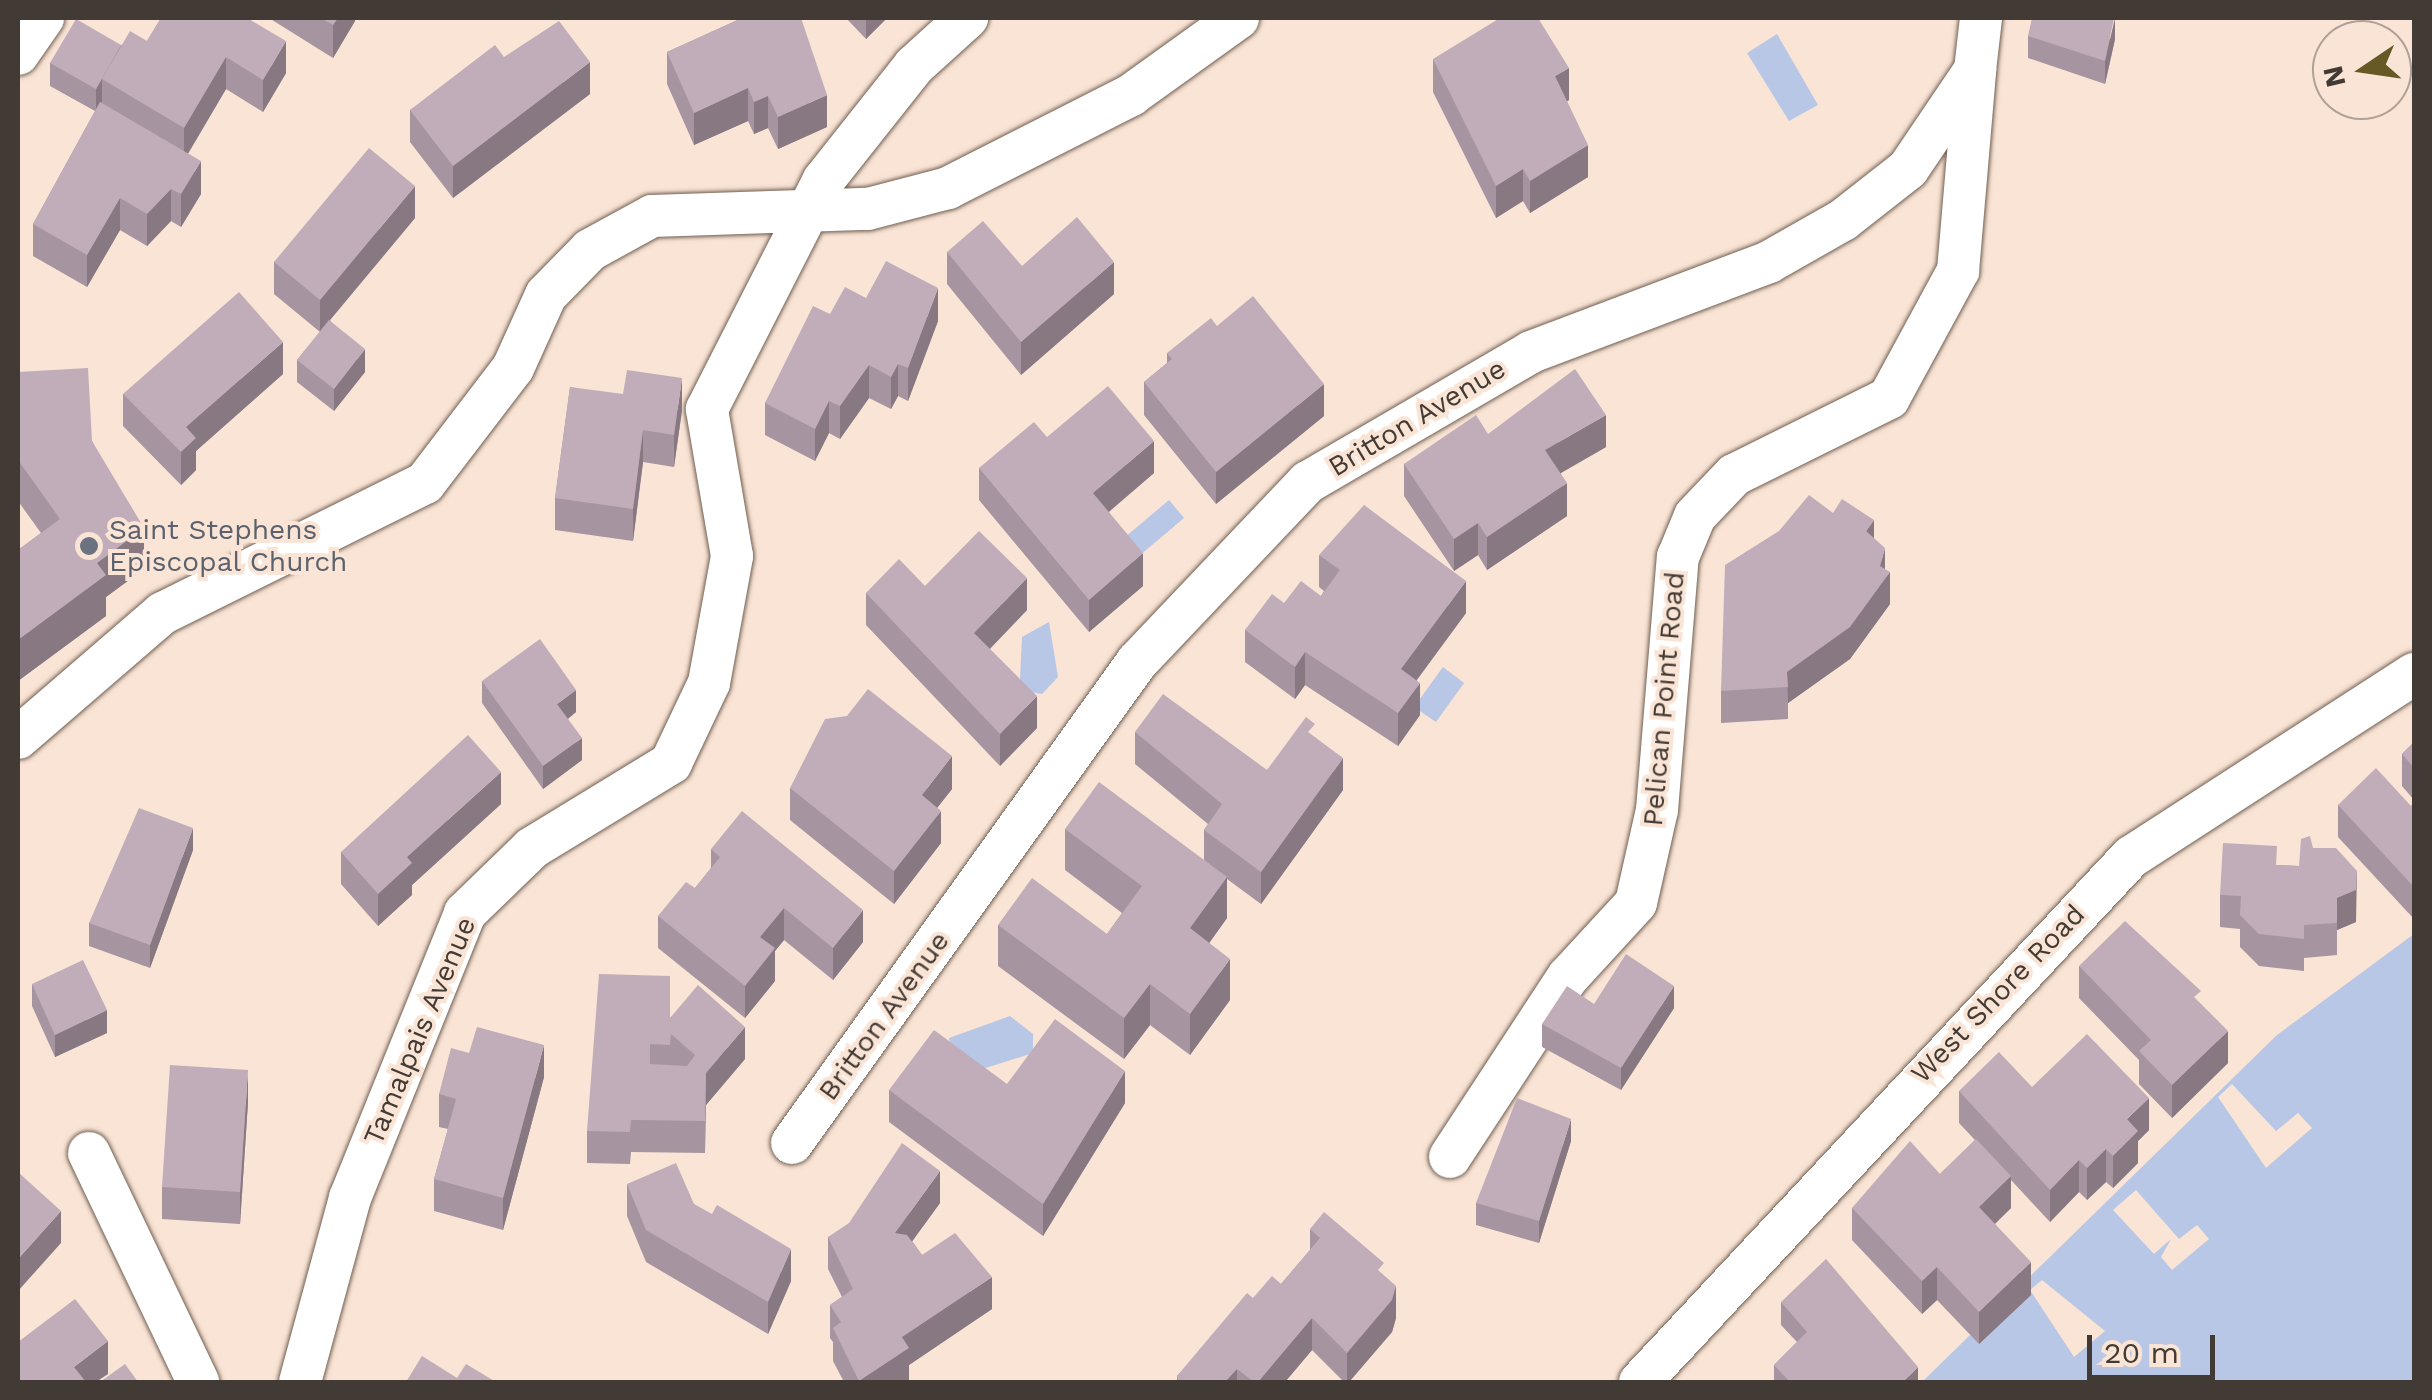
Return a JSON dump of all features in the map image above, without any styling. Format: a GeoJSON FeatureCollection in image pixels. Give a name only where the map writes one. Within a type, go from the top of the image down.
{"type":"FeatureCollection","features":[{"type":"Feature","properties":{"kind":"street"},"geometry":{"type":"LineString","coordinates":[[18,54],[43,18]]}},
{"type":"Feature","properties":{"kind":"street","name":"Tamalpais Avenue"},"geometry":{"type":"LineString","coordinates":[[300,1382],[350,1198],[466,913],[532,848],[671,763],[709,683],[732,556],[707,409],[808,211],[914,66],[967,18]]}},
{"type":"Feature","properties":{"kind":"street"},"geometry":{"type":"LineString","coordinates":[[18,738],[162,613],[426,482],[513,368],[546,295],[590,250],[652,216],[868,208],[948,188],[1037,149],[1238,18]]}},
{"type":"Feature","properties":{"kind":"street","name":"Britton Avenue"},"geometry":{"type":"LineString","coordinates":[[792,1143],[1137,662],[1308,482],[1531,352],[1769,262],[1843,220],[1908,169],[1976,70],[1981,18]]}},
{"type":"Feature","properties":{"kind":"street","name":"Pelican Point Road"},"geometry":{"type":"LineString","coordinates":[[1450,1157],[1568,977],[1636,903],[1660,792],[1678,557],[1695,516],[1734,475],[1890,398],[1958,271],[1976,70]]}},
{"type":"Feature","properties":{"kind":"street","name":"West Shore Road"},"geometry":{"type":"LineString","coordinates":[[1640,1382],[2131,857],[2414,674]]}},
{"type":"Feature","properties":{"kind":"street"},"geometry":{"type":"LineString","coordinates":[[89,1153],[198,1382]]}},
{"type":"Feature","properties":{"kind":"water"},"geometry":{"type":"Polygon","coordinates":[[[1777,34],[1818,105],[1789,121],[1747,53],[1777,34]]]}},
{"type":"Feature","properties":{"kind":"water"},"geometry":{"type":"Polygon","coordinates":[[[1169,500],[1184,518],[1139,556],[1124,538],[1169,500]]]}},
{"type":"Feature","properties":{"kind":"water"},"geometry":{"type":"Polygon","coordinates":[[[1049,622],[1058,677],[1042,694],[1030,692],[1020,679],[1022,637],[1049,622]]]}},
{"type":"Feature","properties":{"kind":"water"},"geometry":{"type":"Polygon","coordinates":[[[1443,667],[1464,683],[1436,722],[1414,707],[1443,667]]]}},
{"type":"Feature","properties":{"kind":"water"},"geometry":{"type":"Polygon","coordinates":[[[2414,934],[2414,1382],[1922,1382],[2277,1035],[2414,934]]]}},
{"type":"Feature","properties":{"kind":"water"},"geometry":{"type":"Polygon","coordinates":[[[1010,1016],[1033,1034],[1033,1053],[973,1072],[950,1056],[949,1038],[1010,1016]]]}},
{"type":"Feature","properties":{"kind":"pier"},"geometry":{"type":"Polygon","coordinates":[[[2232,1084],[2276,1131],[2298,1113],[2312,1128],[2266,1168],[2218,1097],[2232,1084]]]}},
{"type":"Feature","properties":{"kind":"pier"},"geometry":{"type":"Polygon","coordinates":[[[2136,1190],[2179,1239],[2197,1225],[2209,1239],[2172,1270],[2161,1257],[2171,1239],[2154,1254],[2113,1210],[2136,1190]]]}},
{"type":"Feature","properties":{"kind":"pier"},"geometry":{"type":"Polygon","coordinates":[[[2042,1280],[2105,1331],[2074,1357],[2030,1290],[2042,1280]]]}},
{"type":"Feature","properties":{"kind":"building"},"geometry":{"type":"Polygon","coordinates":[[[161,18],[247,18],[286,41],[263,80],[226,57],[184,128],[102,79],[130,31],[147,41],[161,18]]]}},
{"type":"Feature","properties":{"kind":"building"},"geometry":{"type":"Polygon","coordinates":[[[742,18],[801,18],[827,95],[778,117],[768,96],[754,102],[748,88],[694,113],[667,52],[742,18]]]}},
{"type":"Feature","properties":{"kind":"building"},"geometry":{"type":"Polygon","coordinates":[[[1500,18],[1538,18],[1569,68],[1555,76],[1588,145],[1530,181],[1523,169],[1496,186],[1433,59],[1500,18]]]}},
{"type":"Feature","properties":{"kind":"building"},"geometry":{"type":"Polygon","coordinates":[[[2032,18],[2114,18],[2105,61],[2028,36],[2032,18]]]}},
{"type":"Feature","properties":{"kind":"building"},"geometry":{"type":"Polygon","coordinates":[[[76,19],[121,45],[96,89],[50,63],[76,19]]]}},
{"type":"Feature","properties":{"kind":"building"},"geometry":{"type":"Polygon","coordinates":[[[559,21],[590,62],[453,166],[410,110],[495,45],[504,57],[559,21]]]}},
{"type":"Feature","properties":{"kind":"building"},"geometry":{"type":"Polygon","coordinates":[[[100,102],[201,161],[181,194],[171,189],[147,214],[120,198],[87,255],[33,224],[100,102]]]}},
{"type":"Feature","properties":{"kind":"building"},"geometry":{"type":"Polygon","coordinates":[[[369,148],[415,186],[320,300],[274,262],[369,148]]]}},
{"type":"Feature","properties":{"kind":"building"},"geometry":{"type":"Polygon","coordinates":[[[1077,217],[1114,262],[1021,342],[947,252],[983,221],[1022,266],[1077,217]]]}},
{"type":"Feature","properties":{"kind":"building"},"geometry":{"type":"Polygon","coordinates":[[[886,261],[938,288],[908,368],[898,364],[891,377],[869,365],[840,406],[829,401],[815,429],[765,403],[813,306],[830,314],[845,287],[866,298],[886,261]]]}},
{"type":"Feature","properties":{"kind":"building"},"geometry":{"type":"Polygon","coordinates":[[[239,292],[283,342],[186,427],[196,438],[181,452],[123,394],[239,292]]]}},
{"type":"Feature","properties":{"kind":"building"},"geometry":{"type":"Polygon","coordinates":[[[1253,296],[1324,384],[1216,472],[1144,382],[1172,359],[1167,353],[1211,318],[1217,326],[1253,296]]]}},
{"type":"Feature","properties":{"kind":"building"},"geometry":{"type":"Polygon","coordinates":[[[329,320],[365,349],[334,389],[297,360],[329,320]]]}},
{"type":"Feature","properties":{"kind":"building","name":"Saint Stephens Episcopal Church"},"geometry":{"type":"Polygon","coordinates":[[[88,368],[92,441],[144,528],[97,563],[106,575],[18,640],[18,550],[60,519],[18,460],[18,372],[88,368]]]}},
{"type":"Feature","properties":{"kind":"building"},"geometry":{"type":"Polygon","coordinates":[[[1575,369],[1606,415],[1545,450],[1567,483],[1487,537],[1478,523],[1454,539],[1404,464],[1476,415],[1488,434],[1575,369]]]}},
{"type":"Feature","properties":{"kind":"building"},"geometry":{"type":"Polygon","coordinates":[[[627,370],[682,378],[674,435],[643,430],[633,509],[555,498],[570,387],[623,394],[627,370]]]}},
{"type":"Feature","properties":{"kind":"building"},"geometry":{"type":"Polygon","coordinates":[[[1108,386],[1154,441],[1093,493],[1143,553],[1089,600],[979,468],[1034,422],[1047,437],[1108,386]]]}},
{"type":"Feature","properties":{"kind":"building"},"geometry":{"type":"Polygon","coordinates":[[[1809,495],[1833,513],[1842,499],[1874,520],[1866,531],[1885,548],[1880,566],[1890,572],[1850,627],[1787,672],[1788,687],[1721,691],[1725,565],[1779,531],[1809,495]]]}},
{"type":"Feature","properties":{"kind":"building"},"geometry":{"type":"Polygon","coordinates":[[[1364,505],[1466,581],[1401,669],[1420,683],[1398,713],[1305,652],[1295,667],[1245,630],[1272,594],[1284,603],[1301,581],[1321,596],[1340,570],[1319,555],[1364,505]]]}},
{"type":"Feature","properties":{"kind":"building"},"geometry":{"type":"Polygon","coordinates":[[[979,531],[1027,578],[974,633],[1037,696],[1000,734],[866,593],[899,559],[925,586],[979,531]]]}},
{"type":"Feature","properties":{"kind":"building"},"geometry":{"type":"Polygon","coordinates":[[[540,639],[576,690],[557,704],[582,738],[543,766],[482,681],[540,639]]]}},
{"type":"Feature","properties":{"kind":"building"},"geometry":{"type":"Polygon","coordinates":[[[868,689],[952,756],[922,795],[941,811],[894,871],[790,788],[825,719],[847,716],[868,689]]]}},
{"type":"Feature","properties":{"kind":"building"},"geometry":{"type":"Polygon","coordinates":[[[1163,694],[1267,770],[1306,717],[1315,724],[1308,732],[1343,758],[1261,872],[1204,830],[1222,804],[1135,732],[1163,694]]]}},
{"type":"Feature","properties":{"kind":"building"},"geometry":{"type":"Polygon","coordinates":[[[468,735],[501,772],[407,857],[412,863],[378,894],[341,852],[468,735]]]}},
{"type":"Feature","properties":{"kind":"building"},"geometry":{"type":"Polygon","coordinates":[[[2414,742],[2414,768],[2402,754],[2414,742]]]}},
{"type":"Feature","properties":{"kind":"building"},"geometry":{"type":"Polygon","coordinates":[[[2376,768],[2411,806],[2414,803],[2414,887],[2338,805],[2376,768]]]}},
{"type":"Feature","properties":{"kind":"building"},"geometry":{"type":"Polygon","coordinates":[[[1099,782],[1227,877],[1190,928],[1230,959],[1190,1014],[1150,984],[1124,1018],[998,925],[1032,878],[1107,934],[1142,886],[1065,829],[1099,782]]]}},
{"type":"Feature","properties":{"kind":"building"},"geometry":{"type":"Polygon","coordinates":[[[139,808],[193,828],[150,945],[89,923],[139,808]]]}},
{"type":"Feature","properties":{"kind":"building"},"geometry":{"type":"Polygon","coordinates":[[[742,811],[863,910],[833,948],[784,908],[760,937],[775,948],[745,986],[658,916],[686,882],[695,888],[720,857],[711,849],[742,811]]]}},
{"type":"Feature","properties":{"kind":"building"},"geometry":{"type":"Polygon","coordinates":[[[2310,836],[2313,848],[2336,848],[2357,871],[2356,890],[2337,898],[2337,923],[2304,925],[2304,939],[2259,934],[2240,915],[2241,896],[2220,895],[2223,843],[2277,846],[2276,865],[2299,866],[2301,839],[2310,836]]]}},
{"type":"Feature","properties":{"kind":"building"},"geometry":{"type":"Polygon","coordinates":[[[2125,921],[2201,991],[2194,997],[2228,1031],[2172,1085],[2139,1051],[2151,1040],[2079,966],[2125,921]]]}},
{"type":"Feature","properties":{"kind":"building"},"geometry":{"type":"Polygon","coordinates":[[[1626,954],[1674,986],[1621,1068],[1542,1024],[1567,986],[1594,1004],[1626,954]]]}},
{"type":"Feature","properties":{"kind":"building"},"geometry":{"type":"Polygon","coordinates":[[[83,960],[107,1010],[55,1035],[32,984],[83,960]]]}},
{"type":"Feature","properties":{"kind":"building"},"geometry":{"type":"Polygon","coordinates":[[[599,974],[670,976],[670,1018],[698,985],[745,1027],[706,1073],[705,1121],[631,1120],[630,1132],[587,1131],[599,974]],[[671,1034],[670,1045],[650,1044],[650,1064],[687,1066],[695,1055],[671,1034]]]}},
{"type":"Feature","properties":{"kind":"building"},"geometry":{"type":"Polygon","coordinates":[[[1055,1019],[1125,1071],[1043,1204],[889,1090],[934,1030],[1007,1084],[1055,1019]]]}},
{"type":"Feature","properties":{"kind":"building"},"geometry":{"type":"Polygon","coordinates":[[[477,1027],[544,1045],[503,1198],[434,1179],[456,1099],[439,1094],[451,1048],[469,1053],[477,1027]]]}},
{"type":"Feature","properties":{"kind":"building"},"geometry":{"type":"Polygon","coordinates":[[[2087,1034],[2149,1098],[2127,1119],[2138,1131],[2113,1156],[2106,1149],[2087,1168],[2079,1160],[2050,1190],[1959,1091],[1999,1052],[2032,1087],[2087,1034]]]}},
{"type":"Feature","properties":{"kind":"building"},"geometry":{"type":"Polygon","coordinates":[[[170,1065],[248,1070],[240,1192],[162,1187],[170,1065]]]}},
{"type":"Feature","properties":{"kind":"building"},"geometry":{"type":"Polygon","coordinates":[[[1517,1098],[1571,1119],[1539,1221],[1476,1203],[1517,1098]]]}},
{"type":"Feature","properties":{"kind":"building"},"geometry":{"type":"Polygon","coordinates":[[[1976,1139],[2011,1176],[1979,1207],[2031,1262],[1979,1312],[1937,1267],[1922,1281],[1852,1208],[1910,1141],[1940,1174],[1976,1139]]]}},
{"type":"Feature","properties":{"kind":"building"},"geometry":{"type":"Polygon","coordinates":[[[902,1143],[940,1171],[895,1233],[907,1235],[922,1255],[955,1233],[992,1277],[902,1337],[909,1348],[859,1381],[833,1328],[841,1322],[830,1305],[853,1289],[828,1237],[849,1223],[902,1143]]]}},
{"type":"Feature","properties":{"kind":"building"},"geometry":{"type":"Polygon","coordinates":[[[676,1163],[694,1204],[712,1214],[717,1205],[791,1249],[768,1302],[646,1230],[627,1184],[676,1163]]]}},
{"type":"Feature","properties":{"kind":"building"},"geometry":{"type":"Polygon","coordinates":[[[18,1172],[61,1211],[18,1259],[18,1172]]]}},
{"type":"Feature","properties":{"kind":"building"},"geometry":{"type":"Polygon","coordinates":[[[1324,1212],[1384,1263],[1378,1270],[1396,1286],[1392,1300],[1347,1353],[1312,1318],[1258,1382],[1237,1369],[1225,1382],[1179,1382],[1177,1376],[1247,1293],[1253,1298],[1272,1276],[1281,1284],[1320,1238],[1310,1229],[1324,1212]]]}},
{"type":"Feature","properties":{"kind":"building"},"geometry":{"type":"Polygon","coordinates":[[[1826,1259],[1918,1367],[1903,1382],[1790,1382],[1774,1365],[1807,1332],[1781,1302],[1826,1259]]]}},
{"type":"Feature","properties":{"kind":"building"},"geometry":{"type":"Polygon","coordinates":[[[75,1299],[108,1341],[74,1367],[86,1382],[18,1382],[18,1342],[75,1299]]]}},
{"type":"Feature","properties":{"kind":"building"},"geometry":{"type":"Polygon","coordinates":[[[422,1356],[457,1378],[466,1364],[496,1382],[406,1382],[422,1356]]]}},
{"type":"Feature","properties":{"kind":"building"},"geometry":{"type":"Polygon","coordinates":[[[125,1364],[138,1382],[100,1382],[125,1364]]]}},
{"type":"Feature","properties":{"kind":"place","name":"Saint Stephens Episcopal Church"},"geometry":{"type":"Point","coordinates":[89,546]}}]}
